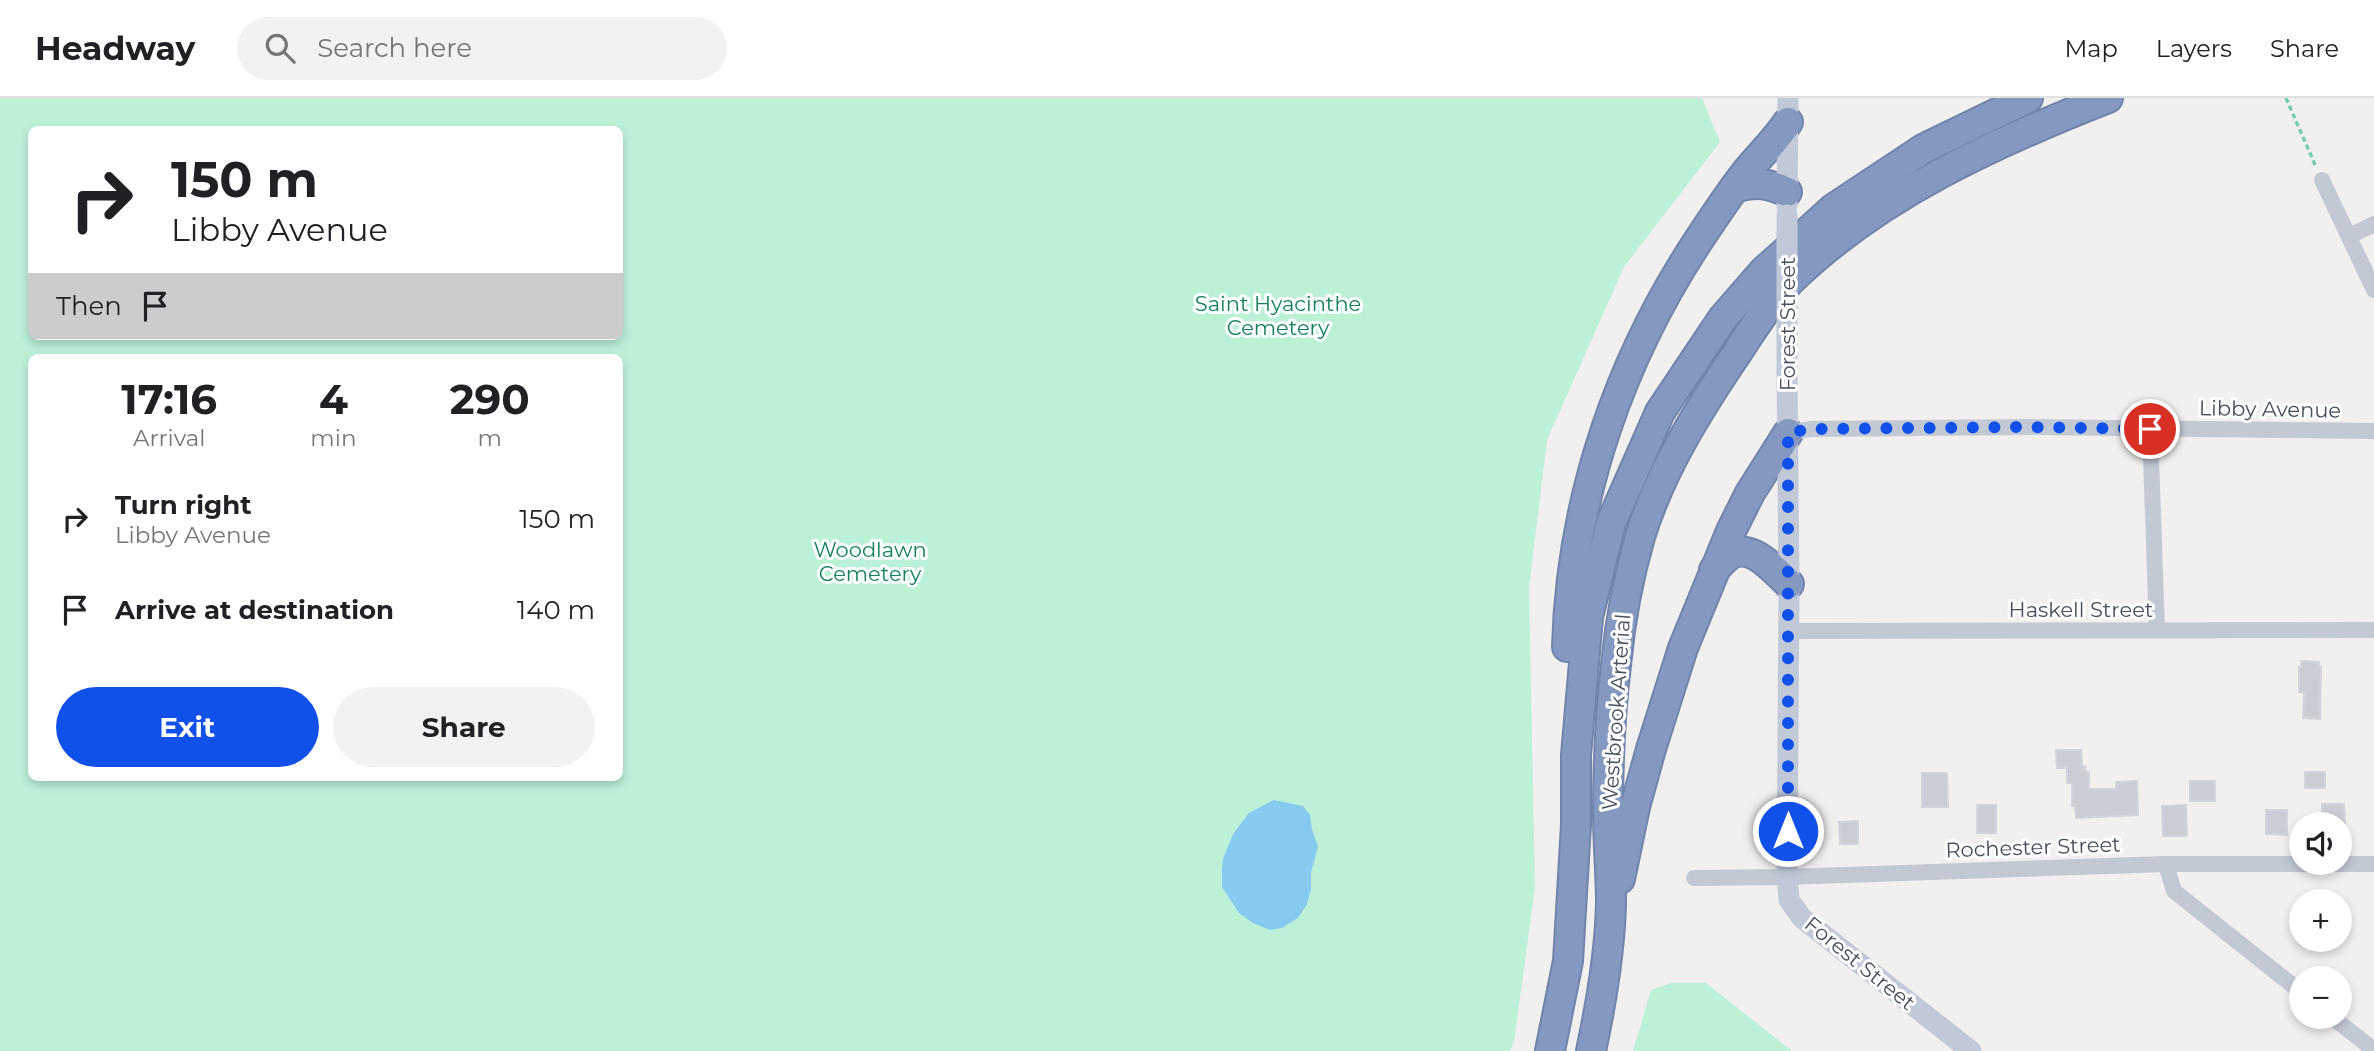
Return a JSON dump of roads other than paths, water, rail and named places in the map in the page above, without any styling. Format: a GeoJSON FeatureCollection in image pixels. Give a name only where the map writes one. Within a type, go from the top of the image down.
{"type":"FeatureCollection","features":[{"type":"Feature","properties":{"kind":"highway","name":"Westbrook Arterial"},"geometry":{"type":"LineString","coordinates":[[1550,1051],[1569,961],[1576,825],[1576,755],[1588,617],[1611,523],[1660,412],[1723,318],[1763,272],[1834,208],[1923,149],[2028,98]]}},
{"type":"Feature","properties":{"kind":"highway","name":"Westbrook Arterial"},"geometry":{"type":"LineString","coordinates":[[1591,1051],[1611,905],[1608,814],[1610,743],[1616,665],[1625,600],[1641,536],[1684,440],[1708,396],[1788,283],[1849,232],[1898,199],[1972,157],[2108,98]]}},
{"type":"Feature","properties":{"kind":"highway"},"geometry":{"type":"LineString","coordinates":[[1576,755],[1566,679],[1570,596],[1578,535],[1598,453],[1626,374],[1662,300],[1698,241],[1788,110]]}},
{"type":"Feature","properties":{"kind":"highway"},"geometry":{"type":"LineString","coordinates":[[1737,187],[1756,182],[1769,183],[1787,204]]}},
{"type":"Feature","properties":{"kind":"highway"},"geometry":{"type":"LineString","coordinates":[[1611,905],[1623,873],[1635,807],[1669,688],[1714,570],[1750,493],[1788,433]]}},
{"type":"Feature","properties":{"kind":"highway"},"geometry":{"type":"LineString","coordinates":[[1714,570],[1729,555],[1749,552],[1789,584]]}},
{"type":"Feature","properties":{"kind":"street","name":"Forest Street"},"geometry":{"type":"LineString","coordinates":[[1788,110],[1789,900],[1802,918],[1971,1051]]}},
{"type":"Feature","properties":{"kind":"street"},"geometry":{"type":"LineString","coordinates":[[2322,180],[2374,290]]}},
{"type":"Feature","properties":{"kind":"street"},"geometry":{"type":"LineString","coordinates":[[2350,236],[2374,224]]}},
{"type":"Feature","properties":{"kind":"street","name":"Libby Avenue"},"geometry":{"type":"LineString","coordinates":[[1788,433],[1823,429],[2027,427],[2374,431]]}},
{"type":"Feature","properties":{"kind":"street"},"geometry":{"type":"LineString","coordinates":[[2150,429],[2157,630]]}},
{"type":"Feature","properties":{"kind":"street","name":"Haskell Street"},"geometry":{"type":"LineString","coordinates":[[1789,631],[2374,629]]}},
{"type":"Feature","properties":{"kind":"street"},"geometry":{"type":"LineString","coordinates":[[2166,864],[2174,891],[2289,982]]}},
{"type":"Feature","properties":{"kind":"street","name":"Rochester Street"},"geometry":{"type":"LineString","coordinates":[[1694,878],[2166,864],[2374,864]]}},
{"type":"Feature","properties":{"kind":"street"},"geometry":{"type":"LineString","coordinates":[[2347,1029],[2374,1050]]}},
{"type":"Feature","properties":{"kind":"water"},"geometry":{"type":"Polygon","coordinates":[[[1274,800],[1303,806],[1310,815],[1318,846],[1307,904],[1298,918],[1282,928],[1270,930],[1239,913],[1222,887],[1222,869],[1233,834],[1249,813],[1274,800]]]}},
{"type":"Feature","properties":{"kind":"park label","name":"Saint Hyacinthe Cemetery"},"geometry":{"type":"Point","coordinates":[1278,315]}},
{"type":"Feature","properties":{"kind":"park label","name":"Woodlawn Cemetery"},"geometry":{"type":"Point","coordinates":[870,561]}}]}
